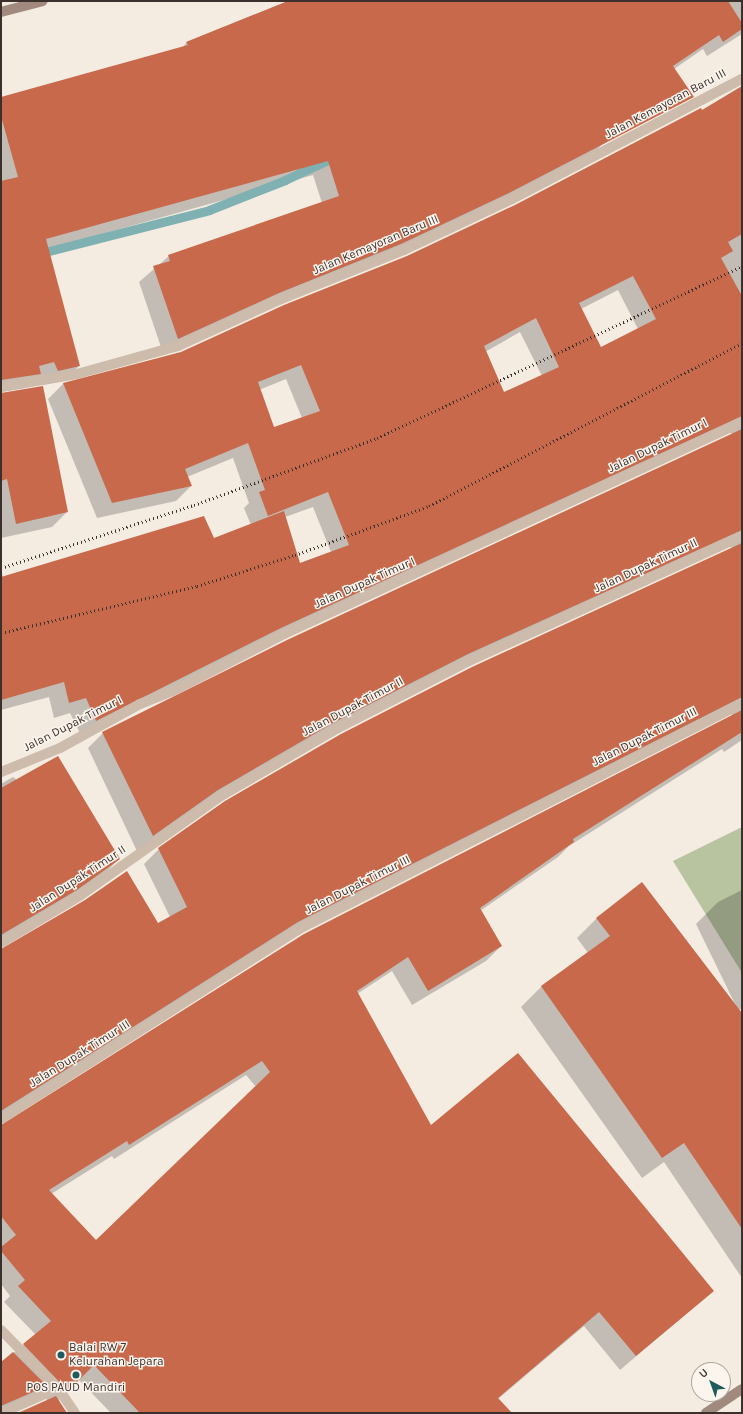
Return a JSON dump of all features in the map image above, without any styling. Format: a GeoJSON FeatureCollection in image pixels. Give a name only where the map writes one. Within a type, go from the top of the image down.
{"type":"FeatureCollection","features":[{"type":"Feature","properties":{"kind":"street"},"geometry":{"type":"LineString","coordinates":[[1,12],[43,1]]}},
{"type":"Feature","properties":{"kind":"street","name":"Jalan Kemayoran Baru III"},"geometry":{"type":"LineString","coordinates":[[1,387],[77,374],[178,346],[281,299],[419,243],[604,152],[742,78]]}},
{"type":"Feature","properties":{"kind":"street","name":"Jalan Dupak Timur I"},"geometry":{"type":"LineString","coordinates":[[1,772],[60,748],[140,704],[175,690],[284,634],[742,422]]}},
{"type":"Feature","properties":{"kind":"street","name":"Jalan Dupak Timur II"},"geometry":{"type":"LineString","coordinates":[[1,943],[81,894],[221,796],[338,728],[469,661],[742,536]]}},
{"type":"Feature","properties":{"kind":"street","name":"Jalan Dupak Timur III"},"geometry":{"type":"LineString","coordinates":[[1,1119],[301,928],[742,703]]}},
{"type":"Feature","properties":{"kind":"street"},"geometry":{"type":"LineString","coordinates":[[1,1330],[58,1388],[75,1413]]}},
{"type":"Feature","properties":{"kind":"street"},"geometry":{"type":"LineString","coordinates":[[2,1413],[58,1388]]}},
{"type":"Feature","properties":{"kind":"street"},"geometry":{"type":"LineString","coordinates":[[706,1413],[742,1389]]}},
{"type":"Feature","properties":{"kind":"green space"},"geometry":{"type":"Polygon","coordinates":[[[742,827],[742,973],[673,861],[742,827]]]}},
{"type":"Feature","properties":{"kind":"building"},"geometry":{"type":"Polygon","coordinates":[[[288,1],[728,1],[742,23],[742,29],[723,42],[719,35],[673,66],[694,97],[509,193],[401,244],[279,293],[178,339],[153,266],[170,261],[168,255],[339,196],[328,161],[46,239],[80,366],[58,371],[54,362],[39,366],[41,374],[1,380],[1,181],[18,177],[1,116],[1,97],[188,45],[186,42],[288,1]]]}},
{"type":"Feature","properties":{"kind":"building"},"geometry":{"type":"Polygon","coordinates":[[[742,86],[742,234],[728,242],[733,251],[721,258],[742,296],[742,416],[281,628],[96,721],[86,698],[69,703],[64,682],[1,700],[1,577],[204,516],[214,538],[284,511],[300,563],[349,545],[328,492],[268,516],[259,492],[265,490],[248,443],[185,469],[192,486],[112,503],[63,383],[181,352],[284,305],[407,256],[515,205],[701,108],[702,110],[742,86]],[[633,276],[579,303],[601,347],[656,319],[633,276]],[[536,318],[484,346],[504,392],[559,367],[536,318]],[[301,365],[258,382],[274,427],[320,411],[301,365]]]}},
{"type":"Feature","properties":{"kind":"building"},"geometry":{"type":"Polygon","coordinates":[[[43,386],[68,512],[16,524],[7,479],[1,481],[1,393],[43,386]]]}},
{"type":"Feature","properties":{"kind":"building"},"geometry":{"type":"Polygon","coordinates":[[[742,429],[742,530],[466,655],[335,722],[218,790],[153,836],[102,732],[287,640],[742,429]]]}},
{"type":"Feature","properties":{"kind":"building"},"geometry":{"type":"Polygon","coordinates":[[[742,543],[742,697],[298,922],[1,1111],[1,949],[85,900],[127,871],[158,923],[187,907],[158,848],[225,801],[341,734],[472,667],[742,543]]]}},
{"type":"Feature","properties":{"kind":"building"},"geometry":{"type":"Polygon","coordinates":[[[742,710],[742,732],[573,839],[574,842],[480,908],[502,946],[428,991],[408,957],[357,991],[431,1125],[518,1053],[714,1291],[636,1356],[599,1312],[498,1398],[512,1413],[140,1413],[94,1365],[68,1391],[23,1344],[51,1321],[18,1286],[25,1280],[1,1251],[1,1247],[16,1235],[1,1216],[1,1125],[304,934],[742,710]],[[262,1061],[129,1145],[127,1141],[49,1190],[96,1240],[270,1072],[262,1061]]]}},
{"type":"Feature","properties":{"kind":"building"},"geometry":{"type":"Polygon","coordinates":[[[58,756],[120,859],[77,890],[1,935],[1,788],[58,756]]]}},
{"type":"Feature","properties":{"kind":"building"},"geometry":{"type":"Polygon","coordinates":[[[642,882],[742,1013],[742,1229],[684,1143],[662,1158],[541,986],[610,936],[596,918],[642,882]]]}},
{"type":"Feature","properties":{"kind":"building"},"geometry":{"type":"Polygon","coordinates":[[[13,1352],[47,1386],[1,1406],[1,1362],[13,1352]]]}},
{"type":"Feature","properties":{"kind":"building"},"geometry":{"type":"Polygon","coordinates":[[[56,1396],[67,1413],[18,1413],[56,1396]]]}},
{"type":"Feature","properties":{"kind":"waterway"},"geometry":{"type":"LineString","coordinates":[[37,254],[209,210],[285,180],[334,157]]}},
{"type":"Feature","properties":{"kind":"railway"},"geometry":{"type":"LineString","coordinates":[[1,568],[194,505],[377,438],[742,266]]}},
{"type":"Feature","properties":{"kind":"railway"},"geometry":{"type":"LineString","coordinates":[[1,633],[197,586],[295,555],[429,506],[742,343]]}},
{"type":"Feature","properties":{"kind":"place","name":"Balai RW 7 Kelurahan Jepara"},"geometry":{"type":"Point","coordinates":[61,1355]}},
{"type":"Feature","properties":{"kind":"place","name":"POS PAUD Mandiri"},"geometry":{"type":"Point","coordinates":[76,1375]}}]}
